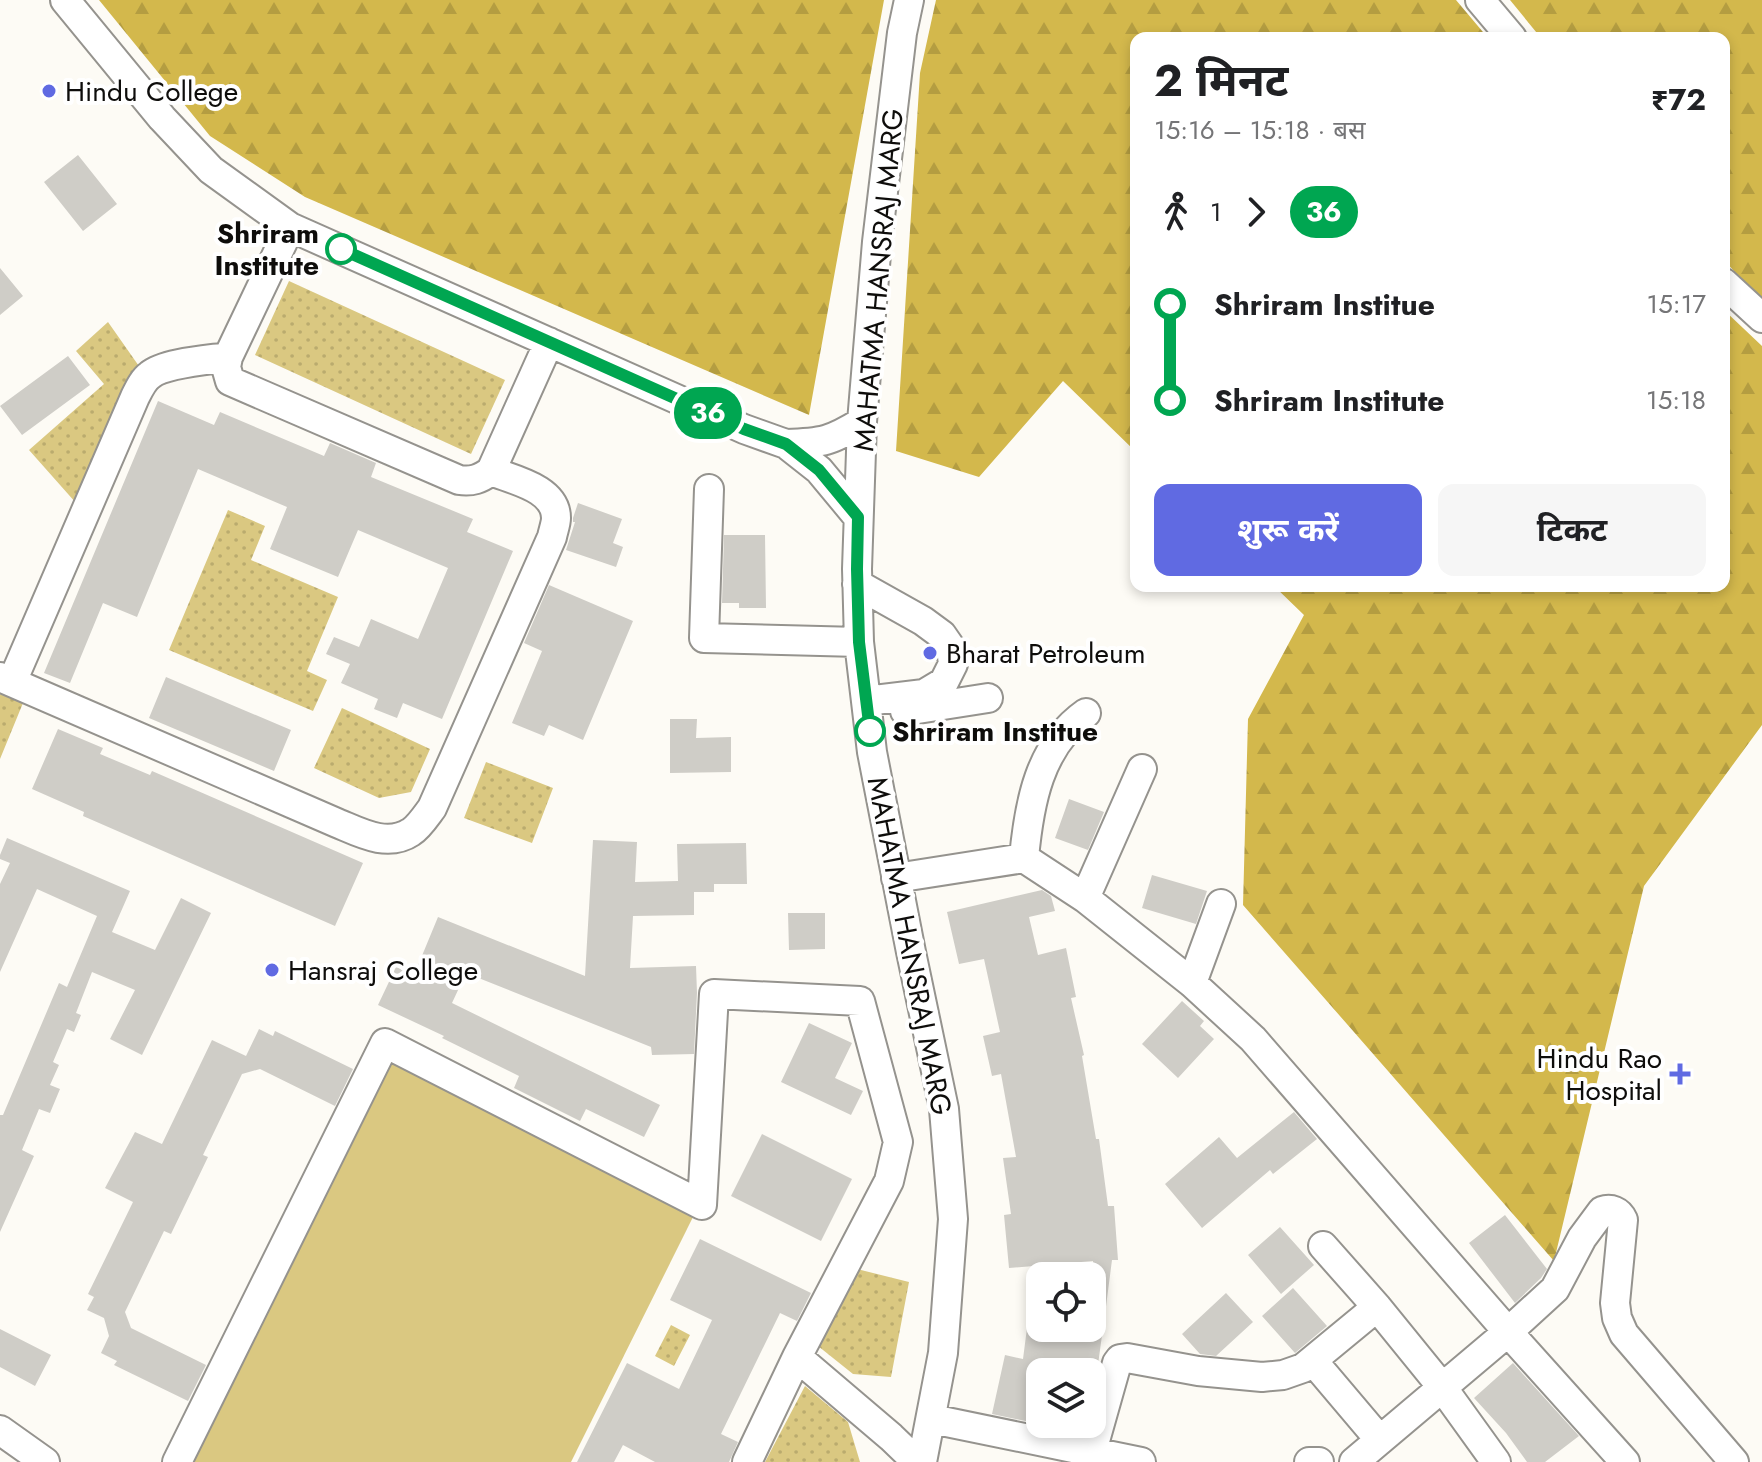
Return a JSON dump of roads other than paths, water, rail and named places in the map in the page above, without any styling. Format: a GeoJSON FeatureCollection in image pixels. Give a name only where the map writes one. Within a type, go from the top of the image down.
{"type":"FeatureCollection","features":[{"type":"Feature","properties":{"kind":"street"},"geometry":{"type":"LineString","coordinates":[[65,0],[162,118],[211,170],[290,227],[744,429],[786,444],[819,470],[858,517]]}},
{"type":"Feature","properties":{"kind":"street","name":"MAHATMA HANSRAJ MARG"},"geometry":{"type":"LineString","coordinates":[[909,0],[902,33],[877,242],[862,422],[857,584],[859,642],[872,752],[944,1109],[953,1219],[943,1353],[932,1419],[920,1462]]}},
{"type":"Feature","properties":{"kind":"street"},"geometry":{"type":"LineString","coordinates":[[1480,0],[1507,32]]}},
{"type":"Feature","properties":{"kind":"street"},"geometry":{"type":"LineString","coordinates":[[290,227],[228,357],[226,367],[230,381],[459,480],[470,481],[491,471],[549,342]]}},
{"type":"Feature","properties":{"kind":"street"},"geometry":{"type":"LineString","coordinates":[[1730,289],[1762,318]]}},
{"type":"Feature","properties":{"kind":"street"},"geometry":{"type":"LineString","coordinates":[[228,357],[167,367],[146,377],[6,679],[374,837],[395,839],[412,832],[432,808],[552,537],[556,516],[552,502],[540,491],[491,471]]}},
{"type":"Feature","properties":{"kind":"street"},"geometry":{"type":"LineString","coordinates":[[786,444],[817,443],[838,437],[862,422]]}},
{"type":"Feature","properties":{"kind":"street"},"geometry":{"type":"LineString","coordinates":[[709,489],[704,638],[859,642]]}},
{"type":"Feature","properties":{"kind":"street"},"geometry":{"type":"LineString","coordinates":[[857,584],[942,635],[951,648],[953,664],[944,682],[924,694],[868,709]]}},
{"type":"Feature","properties":{"kind":"street"},"geometry":{"type":"LineString","coordinates":[[868,709],[988,698]]}},
{"type":"Feature","properties":{"kind":"street"},"geometry":{"type":"LineString","coordinates":[[1024,858],[1037,781],[1047,757],[1066,729],[1086,713]]}},
{"type":"Feature","properties":{"kind":"street"},"geometry":{"type":"LineString","coordinates":[[1085,898],[1142,769]]}},
{"type":"Feature","properties":{"kind":"street"},"geometry":{"type":"LineString","coordinates":[[896,878],[1024,858],[1085,898],[1192,983],[1253,1039],[1625,1462]]}},
{"type":"Feature","properties":{"kind":"street"},"geometry":{"type":"LineString","coordinates":[[1192,983],[1221,904]]}},
{"type":"Feature","properties":{"kind":"street"},"geometry":{"type":"LineString","coordinates":[[177,1462],[385,1043],[702,1205],[714,994],[860,1001],[898,1142],[889,1181],[797,1357],[747,1462]]}},
{"type":"Feature","properties":{"kind":"street"},"geometry":{"type":"LineString","coordinates":[[1354,1462],[1555,1289],[1582,1238],[1602,1211],[1607,1209],[1615,1210],[1623,1220],[1615,1303],[1624,1334],[1734,1462]]}},
{"type":"Feature","properties":{"kind":"street"},"geometry":{"type":"LineString","coordinates":[[1323,1246],[1442,1387],[1496,1462]]}},
{"type":"Feature","properties":{"kind":"street"},"geometry":{"type":"LineString","coordinates":[[1090,1457],[1120,1359],[1198,1371],[1262,1377],[1283,1375],[1313,1361],[1377,1307]]}},
{"type":"Feature","properties":{"kind":"street"},"geometry":{"type":"LineString","coordinates":[[797,1357],[920,1462]]}},
{"type":"Feature","properties":{"kind":"street"},"geometry":{"type":"LineString","coordinates":[[1313,1361],[1379,1439]]}},
{"type":"Feature","properties":{"kind":"street"},"geometry":{"type":"LineString","coordinates":[[932,1419],[1090,1457],[1141,1462]]}},
{"type":"Feature","properties":{"kind":"street"},"geometry":{"type":"LineString","coordinates":[[0,1430],[45,1462]]}},
{"type":"Feature","properties":{"kind":"street"},"geometry":{"type":"LineString","coordinates":[[1309,1462],[1319,1462]]}},
{"type":"Feature","properties":{"kind":"place","name":"Hindu College"},"geometry":{"type":"Point","coordinates":[49,91]}},
{"type":"Feature","properties":{"kind":"place","name":"Shriram Institute"},"geometry":{"type":"Point","coordinates":[341,249]}},
{"type":"Feature","properties":{"kind":"place","name":"Bharat Petroleum"},"geometry":{"type":"Point","coordinates":[930,653]}},
{"type":"Feature","properties":{"kind":"place","name":"Shriram Institue"},"geometry":{"type":"Point","coordinates":[870,731]}},
{"type":"Feature","properties":{"kind":"place","name":"Hansraj College"},"geometry":{"type":"Point","coordinates":[272,970]}},
{"type":"Feature","properties":{"kind":"place","name":"Hindu Rao Hospital"},"geometry":{"type":"Point","coordinates":[1680,1074]}}]}
